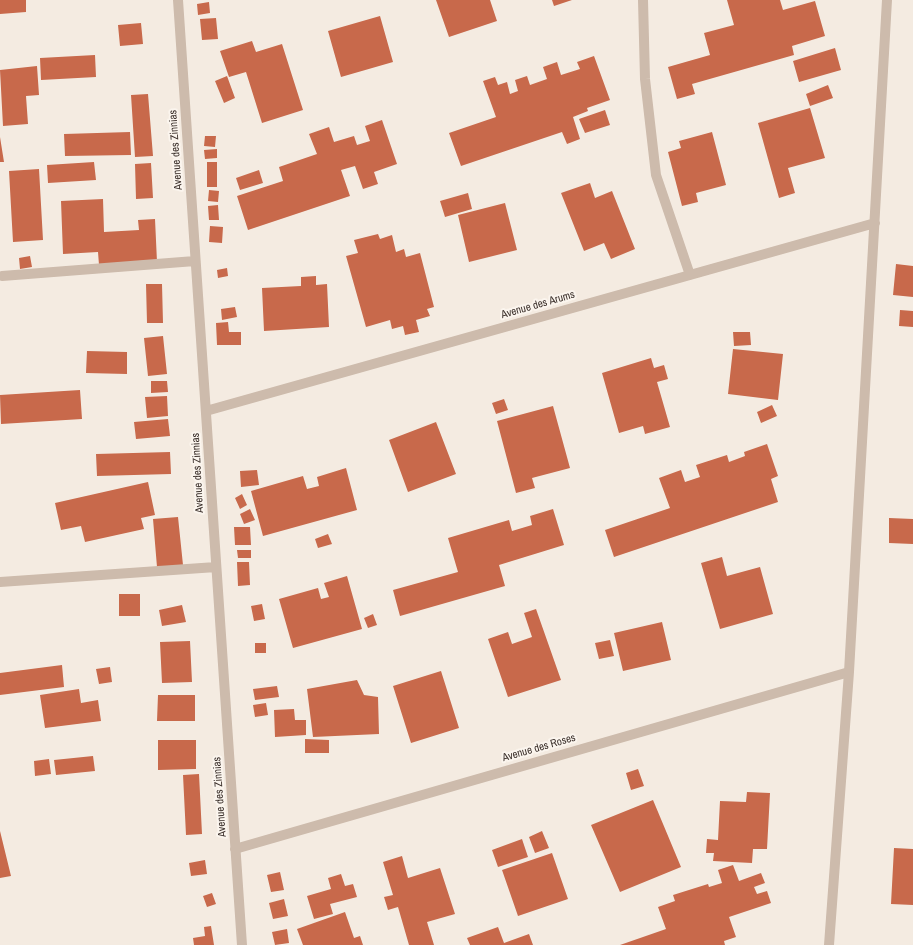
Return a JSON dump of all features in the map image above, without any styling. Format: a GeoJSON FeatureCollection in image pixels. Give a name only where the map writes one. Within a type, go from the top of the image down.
{"type":"FeatureCollection","features":[{"type":"Feature","properties":{"kind":"street","name":"Avenue des Zinnias"},"geometry":{"type":"LineString","coordinates":[[178,0],[242,945]]}},
{"type":"Feature","properties":{"kind":"street"},"geometry":{"type":"LineString","coordinates":[[643,0],[645,79],[656,175],[690,275]]}},
{"type":"Feature","properties":{"kind":"street"},"geometry":{"type":"LineString","coordinates":[[829,945],[850,672],[887,0]]}},
{"type":"Feature","properties":{"kind":"street","name":"Avenue des Arums"},"geometry":{"type":"LineString","coordinates":[[206,411],[875,223]]}},
{"type":"Feature","properties":{"kind":"street"},"geometry":{"type":"LineString","coordinates":[[2,276],[195,261]]}},
{"type":"Feature","properties":{"kind":"street"},"geometry":{"type":"LineString","coordinates":[[0,582],[216,567]]}},
{"type":"Feature","properties":{"kind":"street","name":"Avenue des Roses"},"geometry":{"type":"LineString","coordinates":[[235,848],[850,672]]}},
{"type":"Feature","properties":{"kind":"building"},"geometry":{"type":"Polygon","coordinates":[[[0,0],[26,0],[26,12],[0,14],[0,0]]]}},
{"type":"Feature","properties":{"kind":"building"},"geometry":{"type":"Polygon","coordinates":[[[436,0],[490,0],[497,21],[449,37],[436,0]]]}},
{"type":"Feature","properties":{"kind":"building"},"geometry":{"type":"Polygon","coordinates":[[[552,0],[572,0],[554,6],[552,0]]]}},
{"type":"Feature","properties":{"kind":"building"},"geometry":{"type":"Polygon","coordinates":[[[727,0],[780,0],[783,10],[815,1],[825,36],[792,46],[794,55],[692,84],[695,94],[677,99],[668,67],[710,55],[704,33],[734,25],[727,0]]]}},
{"type":"Feature","properties":{"kind":"building"},"geometry":{"type":"Polygon","coordinates":[[[209,2],[210,13],[198,15],[197,4],[209,2]]]}},
{"type":"Feature","properties":{"kind":"building"},"geometry":{"type":"Polygon","coordinates":[[[380,16],[393,62],[341,77],[328,31],[380,16]]]}},
{"type":"Feature","properties":{"kind":"building"},"geometry":{"type":"Polygon","coordinates":[[[216,18],[218,39],[202,40],[200,19],[216,18]]]}},
{"type":"Feature","properties":{"kind":"building"},"geometry":{"type":"Polygon","coordinates":[[[141,23],[143,44],[120,46],[118,25],[141,23]]]}},
{"type":"Feature","properties":{"kind":"building"},"geometry":{"type":"Polygon","coordinates":[[[252,41],[256,52],[282,44],[303,110],[262,123],[246,72],[229,77],[220,51],[252,41]]]}},
{"type":"Feature","properties":{"kind":"building"},"geometry":{"type":"Polygon","coordinates":[[[835,48],[841,70],[799,82],[793,61],[835,48]]]}},
{"type":"Feature","properties":{"kind":"building"},"geometry":{"type":"Polygon","coordinates":[[[95,55],[96,77],[41,80],[40,58],[95,55]]]}},
{"type":"Feature","properties":{"kind":"building"},"geometry":{"type":"Polygon","coordinates":[[[594,56],[610,100],[587,108],[588,111],[573,117],[580,139],[567,144],[562,132],[461,166],[449,133],[496,117],[483,81],[495,77],[498,85],[507,82],[510,94],[518,91],[515,80],[527,76],[530,85],[547,79],[543,67],[557,62],[561,75],[580,69],[577,62],[594,56]]]}},
{"type":"Feature","properties":{"kind":"building"},"geometry":{"type":"Polygon","coordinates":[[[37,66],[39,95],[26,96],[28,124],[3,126],[0,70],[37,66]]]}},
{"type":"Feature","properties":{"kind":"building"},"geometry":{"type":"Polygon","coordinates":[[[227,76],[235,98],[224,103],[215,81],[227,76]]]}},
{"type":"Feature","properties":{"kind":"building"},"geometry":{"type":"Polygon","coordinates":[[[828,85],[833,98],[810,106],[806,94],[828,85]]]}},
{"type":"Feature","properties":{"kind":"building"},"geometry":{"type":"Polygon","coordinates":[[[148,94],[153,156],[135,157],[131,95],[148,94]]]}},
{"type":"Feature","properties":{"kind":"building"},"geometry":{"type":"Polygon","coordinates":[[[810,108],[825,158],[788,168],[795,193],[779,198],[758,123],[810,108]]]}},
{"type":"Feature","properties":{"kind":"building"},"geometry":{"type":"Polygon","coordinates":[[[605,110],[610,125],[585,133],[579,119],[605,110]]]}},
{"type":"Feature","properties":{"kind":"building"},"geometry":{"type":"Polygon","coordinates":[[[382,120],[397,164],[374,172],[378,184],[363,189],[355,166],[341,170],[350,196],[248,230],[237,196],[283,181],[279,167],[317,154],[309,134],[329,127],[334,142],[354,136],[357,145],[370,141],[365,126],[382,120]]]}},
{"type":"Feature","properties":{"kind":"building"},"geometry":{"type":"Polygon","coordinates":[[[130,132],[131,155],[65,156],[64,134],[130,132]]]}},
{"type":"Feature","properties":{"kind":"building"},"geometry":{"type":"Polygon","coordinates":[[[712,132],[726,185],[696,193],[698,202],[682,206],[668,152],[681,148],[679,141],[712,132]]]}},
{"type":"Feature","properties":{"kind":"building"},"geometry":{"type":"Polygon","coordinates":[[[205,136],[216,136],[215,147],[204,146],[205,136]]]}},
{"type":"Feature","properties":{"kind":"building"},"geometry":{"type":"Polygon","coordinates":[[[0,137],[4,162],[0,162],[0,137]]]}},
{"type":"Feature","properties":{"kind":"building"},"geometry":{"type":"Polygon","coordinates":[[[217,149],[217,158],[205,159],[204,150],[217,149]]]}},
{"type":"Feature","properties":{"kind":"building"},"geometry":{"type":"Polygon","coordinates":[[[94,162],[96,180],[48,183],[47,165],[94,162]]]}},
{"type":"Feature","properties":{"kind":"building"},"geometry":{"type":"Polygon","coordinates":[[[207,162],[217,162],[217,187],[207,187],[207,162]]]}},
{"type":"Feature","properties":{"kind":"building"},"geometry":{"type":"Polygon","coordinates":[[[151,163],[153,198],[136,199],[135,164],[151,163]]]}},
{"type":"Feature","properties":{"kind":"building"},"geometry":{"type":"Polygon","coordinates":[[[39,169],[43,240],[13,242],[9,171],[39,169]]]}},
{"type":"Feature","properties":{"kind":"building"},"geometry":{"type":"Polygon","coordinates":[[[259,170],[263,183],[240,190],[236,178],[259,170]]]}},
{"type":"Feature","properties":{"kind":"building"},"geometry":{"type":"Polygon","coordinates":[[[590,183],[595,198],[612,191],[635,249],[611,259],[604,243],[584,251],[561,193],[590,183]]]}},
{"type":"Feature","properties":{"kind":"building"},"geometry":{"type":"Polygon","coordinates":[[[209,190],[219,191],[218,202],[208,201],[209,190]]]}},
{"type":"Feature","properties":{"kind":"building"},"geometry":{"type":"Polygon","coordinates":[[[468,193],[472,209],[445,217],[440,201],[468,193]]]}},
{"type":"Feature","properties":{"kind":"building"},"geometry":{"type":"Polygon","coordinates":[[[103,199],[104,232],[139,230],[138,220],[155,219],[157,262],[99,265],[98,252],[63,254],[61,201],[103,199]]]}},
{"type":"Feature","properties":{"kind":"building"},"geometry":{"type":"Polygon","coordinates":[[[505,203],[517,250],[469,262],[458,215],[505,203]]]}},
{"type":"Feature","properties":{"kind":"building"},"geometry":{"type":"Polygon","coordinates":[[[218,205],[219,220],[209,220],[208,206],[218,205]]]}},
{"type":"Feature","properties":{"kind":"building"},"geometry":{"type":"Polygon","coordinates":[[[210,226],[223,227],[222,243],[209,242],[210,226]]]}},
{"type":"Feature","properties":{"kind":"building"},"geometry":{"type":"Polygon","coordinates":[[[378,234],[380,239],[392,235],[396,252],[404,249],[406,257],[420,253],[434,307],[427,309],[430,316],[416,320],[419,332],[405,335],[403,326],[392,329],[390,320],[366,327],[346,256],[358,253],[354,240],[378,234]]]}},
{"type":"Feature","properties":{"kind":"building"},"geometry":{"type":"Polygon","coordinates":[[[30,256],[32,267],[20,269],[19,258],[30,256]]]}},
{"type":"Feature","properties":{"kind":"building"},"geometry":{"type":"Polygon","coordinates":[[[896,264],[913,266],[913,297],[893,295],[896,264]]]}},
{"type":"Feature","properties":{"kind":"building"},"geometry":{"type":"Polygon","coordinates":[[[227,268],[228,276],[218,278],[217,270],[227,268]]]}},
{"type":"Feature","properties":{"kind":"building"},"geometry":{"type":"Polygon","coordinates":[[[316,276],[316,285],[327,284],[329,327],[264,331],[262,288],[301,286],[301,277],[316,276]]]}},
{"type":"Feature","properties":{"kind":"building"},"geometry":{"type":"Polygon","coordinates":[[[146,284],[162,284],[163,323],[147,323],[146,284]]]}},
{"type":"Feature","properties":{"kind":"building"},"geometry":{"type":"Polygon","coordinates":[[[235,307],[237,317],[222,320],[221,309],[235,307]]]}},
{"type":"Feature","properties":{"kind":"building"},"geometry":{"type":"Polygon","coordinates":[[[900,310],[913,311],[913,327],[899,326],[900,310]]]}},
{"type":"Feature","properties":{"kind":"building"},"geometry":{"type":"Polygon","coordinates":[[[228,322],[229,332],[241,332],[241,345],[217,345],[216,323],[228,322]]]}},
{"type":"Feature","properties":{"kind":"building"},"geometry":{"type":"Polygon","coordinates":[[[733,332],[750,332],[751,345],[734,346],[733,332]]]}},
{"type":"Feature","properties":{"kind":"building"},"geometry":{"type":"Polygon","coordinates":[[[163,336],[167,374],[148,376],[144,338],[163,336]]]}},
{"type":"Feature","properties":{"kind":"building"},"geometry":{"type":"Polygon","coordinates":[[[733,349],[783,354],[778,400],[728,394],[733,349]]]}},
{"type":"Feature","properties":{"kind":"building"},"geometry":{"type":"Polygon","coordinates":[[[87,351],[127,352],[127,374],[86,373],[87,351]]]}},
{"type":"Feature","properties":{"kind":"building"},"geometry":{"type":"Polygon","coordinates":[[[651,358],[654,368],[664,365],[668,379],[657,382],[670,427],[645,434],[643,426],[619,433],[602,373],[651,358]]]}},
{"type":"Feature","properties":{"kind":"building"},"geometry":{"type":"Polygon","coordinates":[[[151,381],[167,381],[168,392],[151,393],[151,381]]]}},
{"type":"Feature","properties":{"kind":"building"},"geometry":{"type":"Polygon","coordinates":[[[80,390],[82,419],[1,424],[0,395],[80,390]]]}},
{"type":"Feature","properties":{"kind":"building"},"geometry":{"type":"Polygon","coordinates":[[[167,396],[168,416],[147,418],[145,397],[167,396]]]}},
{"type":"Feature","properties":{"kind":"building"},"geometry":{"type":"Polygon","coordinates":[[[504,399],[508,410],[496,414],[492,403],[504,399]]]}},
{"type":"Feature","properties":{"kind":"building"},"geometry":{"type":"Polygon","coordinates":[[[772,405],[777,416],[761,423],[757,412],[772,405]]]}},
{"type":"Feature","properties":{"kind":"building"},"geometry":{"type":"Polygon","coordinates":[[[553,406],[570,468],[532,478],[535,488],[516,493],[497,421],[553,406]]]}},
{"type":"Feature","properties":{"kind":"building"},"geometry":{"type":"Polygon","coordinates":[[[168,419],[170,436],[136,439],[134,422],[168,419]]]}},
{"type":"Feature","properties":{"kind":"building"},"geometry":{"type":"Polygon","coordinates":[[[436,422],[456,474],[408,492],[389,440],[436,422]]]}},
{"type":"Feature","properties":{"kind":"building"},"geometry":{"type":"Polygon","coordinates":[[[767,444],[778,476],[771,479],[778,502],[614,557],[605,530],[670,508],[659,478],[681,470],[685,482],[700,477],[696,465],[727,455],[729,462],[745,456],[744,452],[767,444]]]}},
{"type":"Feature","properties":{"kind":"building"},"geometry":{"type":"Polygon","coordinates":[[[170,452],[171,474],[97,476],[96,454],[170,452]]]}},
{"type":"Feature","properties":{"kind":"building"},"geometry":{"type":"Polygon","coordinates":[[[346,468],[357,510],[263,536],[251,491],[303,476],[307,489],[319,486],[317,477],[346,468]]]}},
{"type":"Feature","properties":{"kind":"building"},"geometry":{"type":"Polygon","coordinates":[[[257,470],[259,485],[241,487],[240,471],[257,470]]]}},
{"type":"Feature","properties":{"kind":"building"},"geometry":{"type":"Polygon","coordinates":[[[148,482],[155,515],[141,518],[144,529],[85,542],[81,526],[61,530],[55,503],[148,482]]]}},
{"type":"Feature","properties":{"kind":"building"},"geometry":{"type":"Polygon","coordinates":[[[242,494],[247,505],[240,509],[235,498],[242,494]]]}},
{"type":"Feature","properties":{"kind":"building"},"geometry":{"type":"Polygon","coordinates":[[[250,509],[255,520],[244,524],[240,514],[250,509]]]}},
{"type":"Feature","properties":{"kind":"building"},"geometry":{"type":"Polygon","coordinates":[[[553,509],[564,545],[499,565],[505,586],[400,616],[393,590],[458,572],[448,538],[509,520],[512,531],[532,525],[530,516],[553,509]]]}},
{"type":"Feature","properties":{"kind":"building"},"geometry":{"type":"Polygon","coordinates":[[[178,517],[183,565],[157,567],[153,519],[178,517]]]}},
{"type":"Feature","properties":{"kind":"building"},"geometry":{"type":"Polygon","coordinates":[[[889,518],[913,519],[913,544],[889,543],[889,518]]]}},
{"type":"Feature","properties":{"kind":"building"},"geometry":{"type":"Polygon","coordinates":[[[234,527],[250,527],[251,545],[235,545],[234,527]]]}},
{"type":"Feature","properties":{"kind":"building"},"geometry":{"type":"Polygon","coordinates":[[[328,534],[332,544],[318,548],[315,539],[328,534]]]}},
{"type":"Feature","properties":{"kind":"building"},"geometry":{"type":"Polygon","coordinates":[[[237,550],[251,550],[251,558],[238,558],[237,550]]]}},
{"type":"Feature","properties":{"kind":"building"},"geometry":{"type":"Polygon","coordinates":[[[722,557],[727,576],[760,567],[773,614],[720,629],[701,563],[722,557]]]}},
{"type":"Feature","properties":{"kind":"building"},"geometry":{"type":"Polygon","coordinates":[[[237,562],[249,562],[250,585],[238,586],[237,562]]]}},
{"type":"Feature","properties":{"kind":"building"},"geometry":{"type":"Polygon","coordinates":[[[347,576],[362,629],[293,648],[279,599],[318,588],[321,599],[329,597],[324,583],[347,576]]]}},
{"type":"Feature","properties":{"kind":"building"},"geometry":{"type":"Polygon","coordinates":[[[119,594],[140,594],[140,616],[119,616],[119,594]]]}},
{"type":"Feature","properties":{"kind":"building"},"geometry":{"type":"Polygon","coordinates":[[[262,604],[265,619],[254,621],[251,606],[262,604]]]}},
{"type":"Feature","properties":{"kind":"building"},"geometry":{"type":"Polygon","coordinates":[[[182,605],[186,622],[162,626],[159,610],[182,605]]]}},
{"type":"Feature","properties":{"kind":"building"},"geometry":{"type":"Polygon","coordinates":[[[536,609],[561,680],[508,697],[488,639],[508,632],[512,644],[532,637],[524,613],[536,609]]]}},
{"type":"Feature","properties":{"kind":"building"},"geometry":{"type":"Polygon","coordinates":[[[373,614],[377,625],[368,628],[364,618],[373,614]]]}},
{"type":"Feature","properties":{"kind":"building"},"geometry":{"type":"Polygon","coordinates":[[[662,622],[671,660],[623,671],[614,633],[662,622]]]}},
{"type":"Feature","properties":{"kind":"building"},"geometry":{"type":"Polygon","coordinates":[[[610,640],[614,656],[599,659],[595,643],[610,640]]]}},
{"type":"Feature","properties":{"kind":"building"},"geometry":{"type":"Polygon","coordinates":[[[190,641],[192,682],[162,683],[160,642],[190,641]]]}},
{"type":"Feature","properties":{"kind":"building"},"geometry":{"type":"Polygon","coordinates":[[[255,643],[266,643],[266,653],[255,653],[255,643]]]}},
{"type":"Feature","properties":{"kind":"building"},"geometry":{"type":"Polygon","coordinates":[[[62,665],[64,687],[0,695],[0,673],[62,665]]]}},
{"type":"Feature","properties":{"kind":"building"},"geometry":{"type":"Polygon","coordinates":[[[110,667],[112,682],[99,684],[96,669],[110,667]]]}},
{"type":"Feature","properties":{"kind":"building"},"geometry":{"type":"Polygon","coordinates":[[[441,671],[459,728],[411,743],[393,686],[441,671]]]}},
{"type":"Feature","properties":{"kind":"building"},"geometry":{"type":"Polygon","coordinates":[[[357,680],[364,695],[378,697],[379,734],[313,737],[307,689],[357,680]]]}},
{"type":"Feature","properties":{"kind":"building"},"geometry":{"type":"Polygon","coordinates":[[[277,686],[279,697],[255,700],[253,689],[277,686]]]}},
{"type":"Feature","properties":{"kind":"building"},"geometry":{"type":"Polygon","coordinates":[[[79,689],[81,703],[98,700],[101,721],[45,728],[40,695],[79,689]]]}},
{"type":"Feature","properties":{"kind":"building"},"geometry":{"type":"Polygon","coordinates":[[[158,695],[195,695],[195,721],[157,721],[158,695]]]}},
{"type":"Feature","properties":{"kind":"building"},"geometry":{"type":"Polygon","coordinates":[[[266,703],[268,715],[255,717],[253,705],[266,703]]]}},
{"type":"Feature","properties":{"kind":"building"},"geometry":{"type":"Polygon","coordinates":[[[294,709],[295,720],[306,720],[306,735],[275,737],[274,710],[294,709]]]}},
{"type":"Feature","properties":{"kind":"building"},"geometry":{"type":"Polygon","coordinates":[[[305,739],[329,740],[329,753],[305,753],[305,739]]]}},
{"type":"Feature","properties":{"kind":"building"},"geometry":{"type":"Polygon","coordinates":[[[158,740],[196,740],[196,769],[158,770],[158,740]]]}},
{"type":"Feature","properties":{"kind":"building"},"geometry":{"type":"Polygon","coordinates":[[[93,756],[95,771],[56,775],[54,760],[93,756]]]}},
{"type":"Feature","properties":{"kind":"building"},"geometry":{"type":"Polygon","coordinates":[[[49,759],[51,774],[35,776],[34,761],[49,759]]]}},
{"type":"Feature","properties":{"kind":"building"},"geometry":{"type":"Polygon","coordinates":[[[638,769],[644,786],[631,790],[626,773],[638,769]]]}},
{"type":"Feature","properties":{"kind":"building"},"geometry":{"type":"Polygon","coordinates":[[[199,774],[202,834],[186,835],[183,775],[199,774]]]}},
{"type":"Feature","properties":{"kind":"building"},"geometry":{"type":"Polygon","coordinates":[[[747,792],[770,793],[767,849],[753,849],[752,863],[713,861],[714,853],[706,853],[707,839],[718,840],[720,801],[746,802],[747,792]]]}},
{"type":"Feature","properties":{"kind":"building"},"geometry":{"type":"Polygon","coordinates":[[[653,800],[681,867],[620,892],[591,825],[653,800]]]}},
{"type":"Feature","properties":{"kind":"building"},"geometry":{"type":"Polygon","coordinates":[[[0,831],[11,876],[0,878],[0,831]]]}},
{"type":"Feature","properties":{"kind":"building"},"geometry":{"type":"Polygon","coordinates":[[[542,831],[549,848],[535,853],[529,837],[542,831]]]}},
{"type":"Feature","properties":{"kind":"building"},"geometry":{"type":"Polygon","coordinates":[[[522,839],[528,857],[498,867],[492,850],[522,839]]]}},
{"type":"Feature","properties":{"kind":"building"},"geometry":{"type":"Polygon","coordinates":[[[894,848],[913,849],[913,905],[891,904],[894,848]]]}},
{"type":"Feature","properties":{"kind":"building"},"geometry":{"type":"Polygon","coordinates":[[[552,853],[568,899],[518,916],[502,870],[552,853]]]}},
{"type":"Feature","properties":{"kind":"building"},"geometry":{"type":"Polygon","coordinates":[[[402,856],[408,878],[440,868],[455,914],[427,922],[434,945],[409,945],[398,907],[388,910],[384,897],[393,895],[383,862],[402,856]]]}},
{"type":"Feature","properties":{"kind":"building"},"geometry":{"type":"Polygon","coordinates":[[[205,860],[207,874],[191,876],[189,863],[205,860]]]}},
{"type":"Feature","properties":{"kind":"building"},"geometry":{"type":"Polygon","coordinates":[[[733,865],[739,881],[761,873],[765,883],[754,887],[757,894],[767,891],[771,903],[729,917],[736,937],[724,941],[725,945],[620,945],[666,929],[658,907],[675,901],[673,895],[708,884],[709,887],[722,883],[718,870],[733,865]]]}},
{"type":"Feature","properties":{"kind":"building"},"geometry":{"type":"Polygon","coordinates":[[[280,872],[284,890],[271,892],[267,875],[280,872]]]}},
{"type":"Feature","properties":{"kind":"building"},"geometry":{"type":"Polygon","coordinates":[[[341,874],[345,886],[353,884],[357,897],[330,904],[333,914],[314,919],[307,896],[331,889],[328,878],[341,874]]]}},
{"type":"Feature","properties":{"kind":"building"},"geometry":{"type":"Polygon","coordinates":[[[212,893],[216,904],[207,907],[203,896],[212,893]]]}},
{"type":"Feature","properties":{"kind":"building"},"geometry":{"type":"Polygon","coordinates":[[[284,899],[288,916],[273,919],[269,903],[284,899]]]}},
{"type":"Feature","properties":{"kind":"building"},"geometry":{"type":"Polygon","coordinates":[[[345,912],[354,938],[360,936],[363,945],[303,945],[297,929],[345,912]]]}},
{"type":"Feature","properties":{"kind":"building"},"geometry":{"type":"Polygon","coordinates":[[[211,926],[214,945],[194,945],[193,938],[205,936],[204,927],[211,926]]]}},
{"type":"Feature","properties":{"kind":"building"},"geometry":{"type":"Polygon","coordinates":[[[498,927],[504,943],[529,934],[533,945],[470,945],[467,938],[498,927]]]}},
{"type":"Feature","properties":{"kind":"building"},"geometry":{"type":"Polygon","coordinates":[[[287,929],[289,943],[275,945],[272,932],[287,929]]]}}]}
